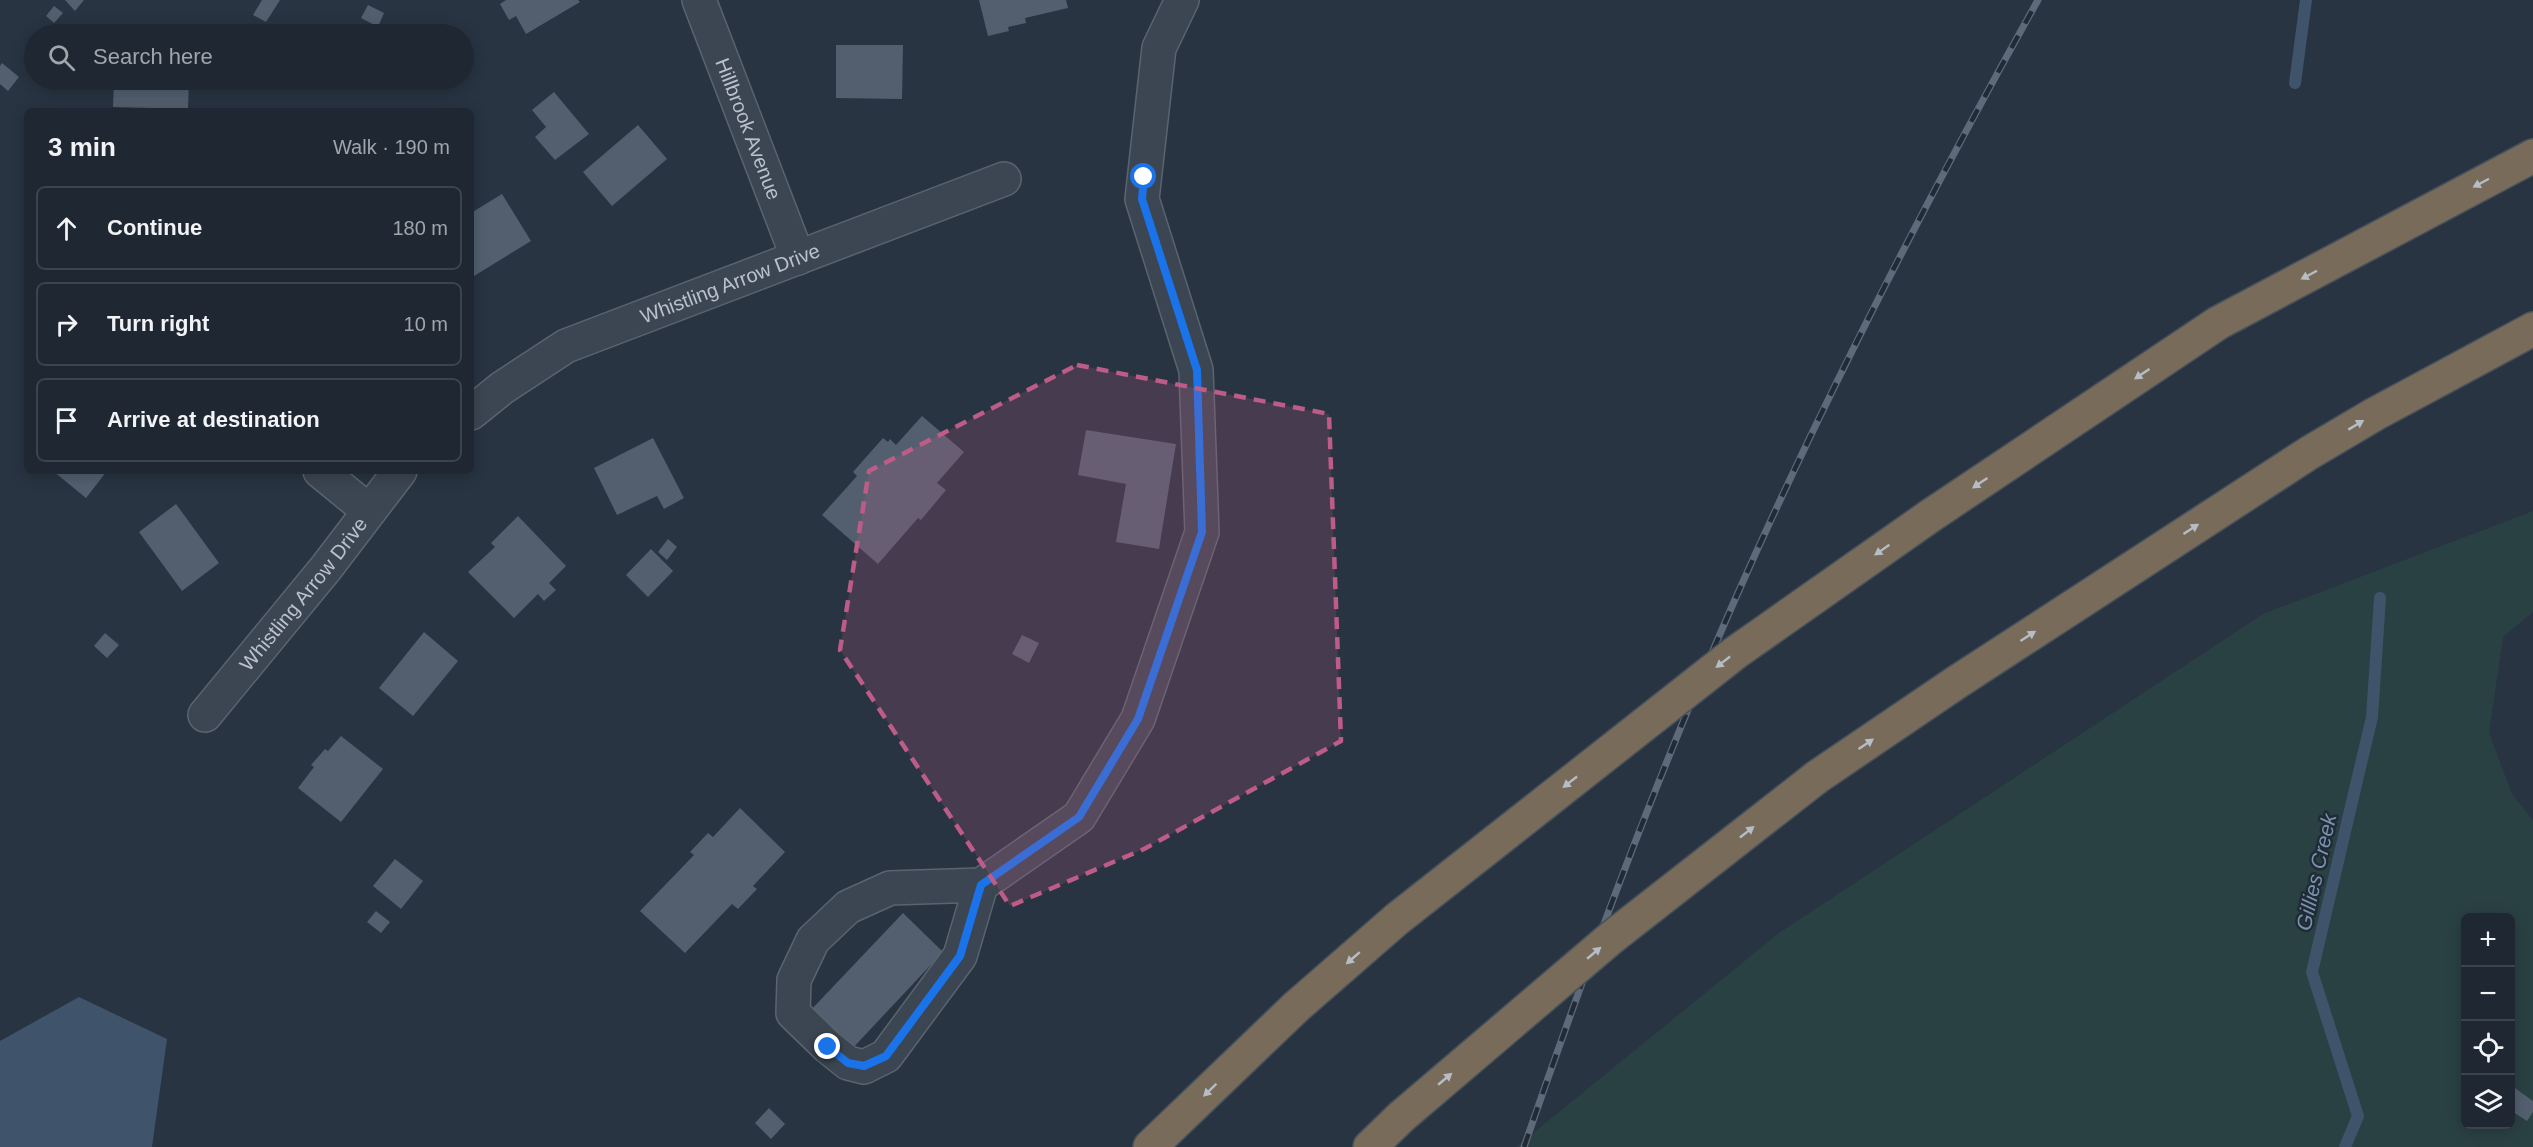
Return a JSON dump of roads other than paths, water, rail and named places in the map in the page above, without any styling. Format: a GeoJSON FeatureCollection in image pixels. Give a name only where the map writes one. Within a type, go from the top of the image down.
{"type":"FeatureCollection","features":[{"type":"Feature","properties":{"kind":"highway"},"geometry":{"type":"LineString","coordinates":[[1150,1147],[1296,1007],[1397,919],[1735,653],[1930,516],[2218,323],[2533,156]]}},
{"type":"Feature","properties":{"kind":"highway"},"geometry":{"type":"LineString","coordinates":[[1370,1147],[1401,1117],[1611,938],[1817,777],[1957,682],[2309,453],[2375,414],[2533,329]]}},
{"type":"Feature","properties":{"kind":"street","name":"Hillbrook Avenue"},"geometry":{"type":"LineString","coordinates":[[699,0],[798,258]]}},
{"type":"Feature","properties":{"kind":"street"},"geometry":{"type":"LineString","coordinates":[[981,885],[960,956],[886,1056],[864,1066],[848,1063],[828,1047],[794,1013],[794,980],[813,940],[848,908],[890,888],[981,885],[1079,817],[1138,719],[1202,532],[1197,370],[1142,199],[1159,48],[1182,0]]}},
{"type":"Feature","properties":{"kind":"street","name":"Whistling Arrow Drive"},"geometry":{"type":"LineString","coordinates":[[474,410],[502,387],[566,346],[1004,178]]}},
{"type":"Feature","properties":{"kind":"street"},"geometry":{"type":"LineString","coordinates":[[324,474],[369,511]]}},
{"type":"Feature","properties":{"kind":"street","name":"Whistling Arrow Drive"},"geometry":{"type":"LineString","coordinates":[[206,715],[398,474]]}},
{"type":"Feature","properties":{"kind":"water"},"geometry":{"type":"Polygon","coordinates":[[[79,997],[167,1039],[152,1147],[0,1147],[0,1041],[79,997]]]}},
{"type":"Feature","properties":{"kind":"waterway","name":"Gillies Creek"},"geometry":{"type":"LineString","coordinates":[[2295,83],[2306,0]]}},
{"type":"Feature","properties":{"kind":"waterway","name":"Gillies Creek"},"geometry":{"type":"LineString","coordinates":[[2345,1147],[2358,1116],[2312,972],[2372,717],[2380,598]]}},
{"type":"Feature","properties":{"kind":"railway"},"geometry":{"type":"LineString","coordinates":[[1524,1147],[1623,874],[1676,738],[1733,604],[1840,374],[1917,223],[2038,0]]}}]}
